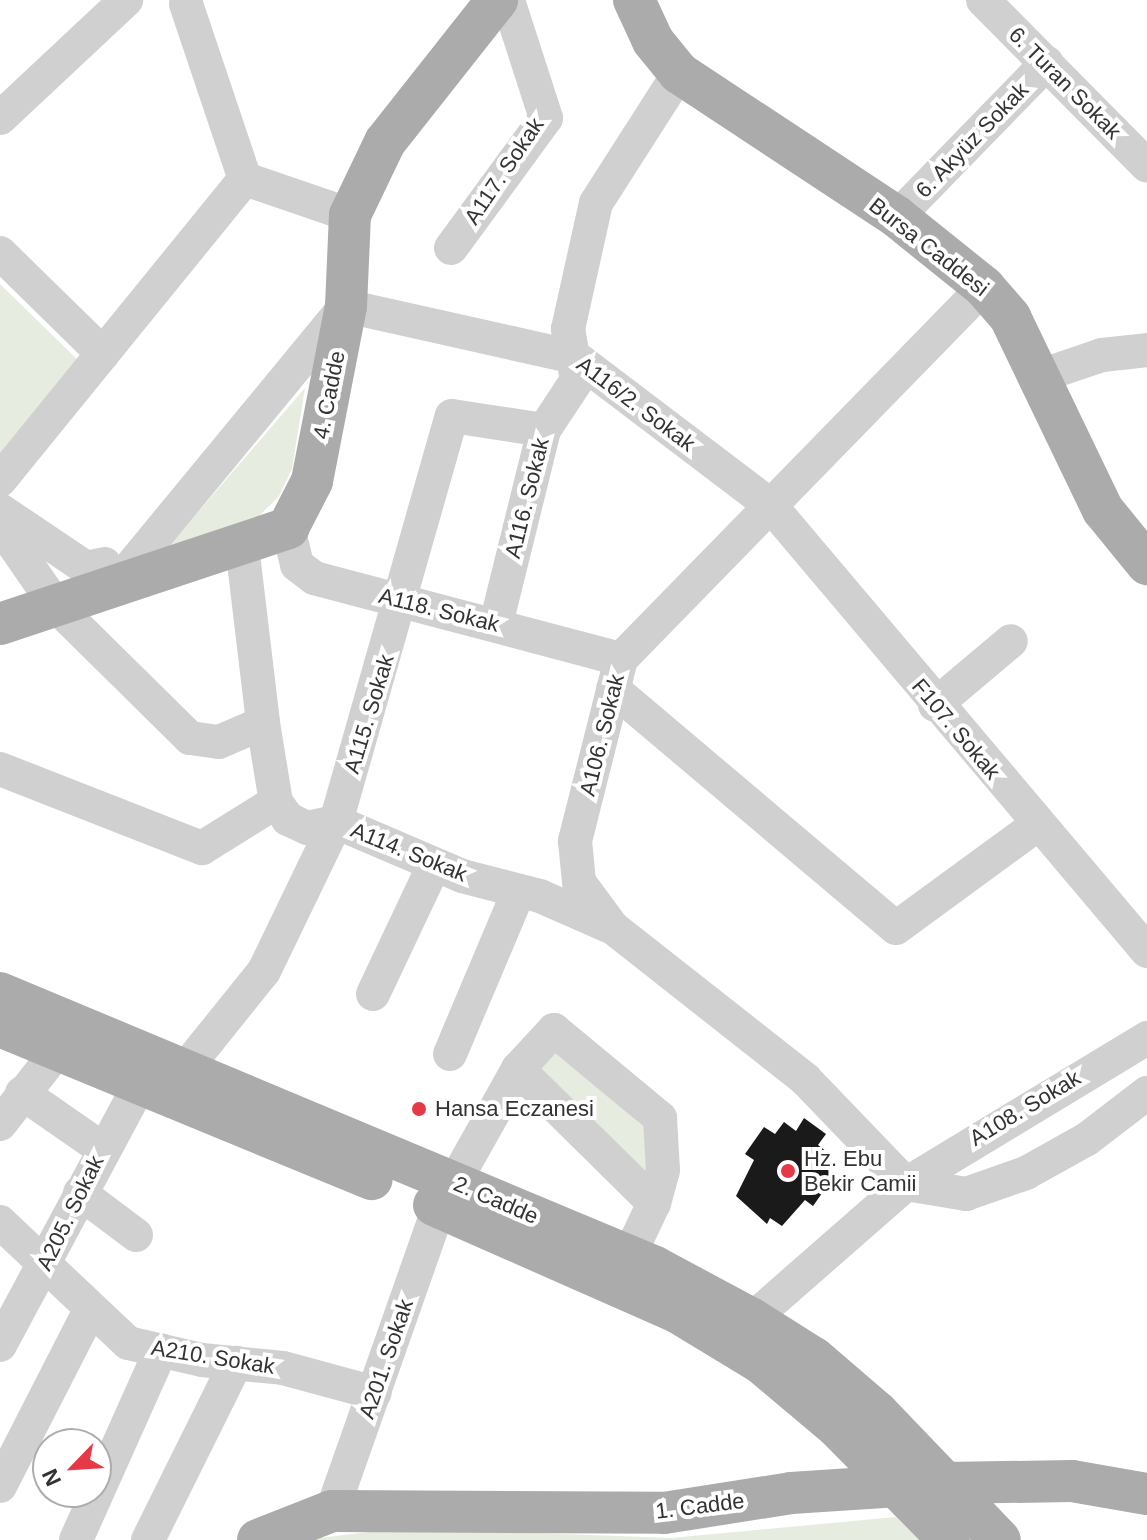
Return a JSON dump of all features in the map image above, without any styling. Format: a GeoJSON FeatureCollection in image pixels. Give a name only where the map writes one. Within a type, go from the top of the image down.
{"type":"FeatureCollection","features":[{"type":"Feature","properties":{"kind":"main road","name":"4. Cadde"},"geometry":{"type":"LineString","coordinates":[[288,528],[312,481],[346,306],[350,215],[385,142],[497,0]]}},
{"type":"Feature","properties":{"kind":"main road","name":"Bursa Caddesi"},"geometry":{"type":"LineString","coordinates":[[634,0],[653,41],[679,73],[897,217],[984,287],[1010,317],[1103,510],[1147,564]]}},
{"type":"Feature","properties":{"kind":"main road"},"geometry":{"type":"LineString","coordinates":[[0,624],[56,606],[112,571],[242,546],[288,528]]}},
{"type":"Feature","properties":{"kind":"main road","name":"2. Cadde"},"geometry":{"type":"LineString","coordinates":[[0,993],[186,1068],[447,1195],[677,1312],[761,1363],[837,1427],[949,1540]]}},
{"type":"Feature","properties":{"kind":"main road","name":"2. Cadde"},"geometry":{"type":"LineString","coordinates":[[0,1026],[141,1082],[447,1195],[629,1256],[752,1319],[824,1367],[1000,1540]]}},
{"type":"Feature","properties":{"kind":"main road"},"geometry":{"type":"LineString","coordinates":[[791,1493],[847,1463],[837,1427]]}},
{"type":"Feature","properties":{"kind":"main road","name":"1. Cadde"},"geometry":{"type":"LineString","coordinates":[[258,1540],[332,1511],[664,1513],[791,1493],[945,1483],[1072,1481],[1147,1494]]}},
{"type":"Feature","properties":{"kind":"main road"},"geometry":{"type":"LineString","coordinates":[[1008,1540],[1001,1521],[1005,1509],[1037,1482]]}},
{"type":"Feature","properties":{"kind":"street"},"geometry":{"type":"LineString","coordinates":[[0,118],[126,0]]}},
{"type":"Feature","properties":{"kind":"street","name":"A117. Sokak"},"geometry":{"type":"LineString","coordinates":[[451,248],[546,118],[508,0]]}},
{"type":"Feature","properties":{"kind":"street","name":"6. Turan Sokak"},"geometry":{"type":"LineString","coordinates":[[983,0],[1147,166]]}},
{"type":"Feature","properties":{"kind":"street"},"geometry":{"type":"LineString","coordinates":[[183,1],[245,179]]}},
{"type":"Feature","properties":{"kind":"street","name":"6. Akyüz Sokak"},"geometry":{"type":"LineString","coordinates":[[897,217],[1047,63]]}},
{"type":"Feature","properties":{"kind":"street","name":"A116. Sokak"},"geometry":{"type":"LineString","coordinates":[[496,624],[544,430],[577,380],[568,329],[573,289],[596,203],[679,73]]}},
{"type":"Feature","properties":{"kind":"street"},"geometry":{"type":"LineString","coordinates":[[245,179],[350,215]]}},
{"type":"Feature","properties":{"kind":"street"},"geometry":{"type":"LineString","coordinates":[[0,480],[245,179]]}},
{"type":"Feature","properties":{"kind":"street"},"geometry":{"type":"LineString","coordinates":[[0,253],[103,354]]}},
{"type":"Feature","properties":{"kind":"street","name":"A106. Sokak"},"geometry":{"type":"LineString","coordinates":[[906,1184],[805,1079],[612,927],[579,882],[575,841],[617,674],[770,505],[984,287]]}},
{"type":"Feature","properties":{"kind":"street"},"geometry":{"type":"LineString","coordinates":[[0,510],[112,571],[346,306]]}},
{"type":"Feature","properties":{"kind":"street","name":"A116/2. Sokak"},"geometry":{"type":"LineString","coordinates":[[346,306],[575,357],[770,505]]}},
{"type":"Feature","properties":{"kind":"street"},"geometry":{"type":"LineString","coordinates":[[1037,377],[1102,355],[1147,350]]}},
{"type":"Feature","properties":{"kind":"street","name":"A115. Sokak"},"geometry":{"type":"LineString","coordinates":[[186,1068],[264,971],[336,822],[403,600],[452,416],[544,430]]}},
{"type":"Feature","properties":{"kind":"street","name":"F107. Sokak"},"geometry":{"type":"LineString","coordinates":[[770,505],[935,705],[1147,951]]}},
{"type":"Feature","properties":{"kind":"street"},"geometry":{"type":"LineString","coordinates":[[0,525],[56,606],[190,738],[219,742],[263,723]]}},
{"type":"Feature","properties":{"kind":"street","name":"A118. Sokak"},"geometry":{"type":"LineString","coordinates":[[288,528],[297,565],[314,578],[496,624],[617,674]]}},
{"type":"Feature","properties":{"kind":"street"},"geometry":{"type":"LineString","coordinates":[[0,769],[202,848],[276,802],[263,723],[242,546]]}},
{"type":"Feature","properties":{"kind":"street"},"geometry":{"type":"LineString","coordinates":[[935,705],[1011,641]]}},
{"type":"Feature","properties":{"kind":"street"},"geometry":{"type":"LineString","coordinates":[[617,674],[896,928],[1038,824]]}},
{"type":"Feature","properties":{"kind":"street","name":"A114. Sokak"},"geometry":{"type":"LineString","coordinates":[[276,802],[288,819],[307,828],[336,822],[434,865],[519,891],[612,927]]}},
{"type":"Feature","properties":{"kind":"street"},"geometry":{"type":"LineString","coordinates":[[373,994],[434,865]]}},
{"type":"Feature","properties":{"kind":"street"},"geometry":{"type":"LineString","coordinates":[[450,1054],[519,891]]}},
{"type":"Feature","properties":{"kind":"street","name":"A201. Sokak"},"geometry":{"type":"LineString","coordinates":[[332,1511],[447,1195],[518,1069],[554,1030],[660,1118],[663,1170],[654,1203]]}},
{"type":"Feature","properties":{"kind":"street","name":"A108. Sokak"},"geometry":{"type":"LineString","coordinates":[[752,1319],[906,1184],[1147,1038]]}},
{"type":"Feature","properties":{"kind":"street"},"geometry":{"type":"LineString","coordinates":[[0,1124],[58,1050]]}},
{"type":"Feature","properties":{"kind":"street"},"geometry":{"type":"LineString","coordinates":[[518,1069],[654,1203],[629,1256]]}},
{"type":"Feature","properties":{"kind":"street","name":"A205. Sokak"},"geometry":{"type":"LineString","coordinates":[[0,1345],[46,1266],[101,1148],[141,1082]]}},
{"type":"Feature","properties":{"kind":"street"},"geometry":{"type":"LineString","coordinates":[[22,1093],[101,1148]]}},
{"type":"Feature","properties":{"kind":"street"},"geometry":{"type":"LineString","coordinates":[[906,1184],[966,1194],[1026,1173],[1087,1139],[1147,1093]]}},
{"type":"Feature","properties":{"kind":"street"},"geometry":{"type":"LineString","coordinates":[[80,1193],[136,1235]]}},
{"type":"Feature","properties":{"kind":"street","name":"A210. Sokak"},"geometry":{"type":"LineString","coordinates":[[0,1222],[89,1312],[128,1343],[236,1363],[283,1368],[375,1393]]}},
{"type":"Feature","properties":{"kind":"street"},"geometry":{"type":"LineString","coordinates":[[0,1486],[89,1312]]}},
{"type":"Feature","properties":{"kind":"street"},"geometry":{"type":"LineString","coordinates":[[76,1540],[161,1350]]}},
{"type":"Feature","properties":{"kind":"street"},"geometry":{"type":"LineString","coordinates":[[148,1540],[236,1363]]}},
{"type":"Feature","properties":{"kind":"shaded area"},"geometry":{"type":"Polygon","coordinates":[[[0,284],[82,364],[0,458],[0,284]]]}},
{"type":"Feature","properties":{"kind":"shaded area"},"geometry":{"type":"Polygon","coordinates":[[[305,388],[292,469],[279,496],[256,519],[168,547],[305,388]]]}},
{"type":"Feature","properties":{"kind":"shaded area"},"geometry":{"type":"Polygon","coordinates":[[[552,1045],[650,1133],[654,1160],[642,1177],[534,1070],[552,1045]]]}},
{"type":"Feature","properties":{"kind":"shaded area"},"geometry":{"type":"Polygon","coordinates":[[[896,1517],[920,1540],[302,1540],[402,1528],[671,1538],[896,1517]]]}},
{"type":"Feature","properties":{"kind":"building","name":"Hz. Ebu Bekir Camii"},"geometry":{"type":"Polygon","coordinates":[[[804,1118],[826,1134],[818,1145],[831,1155],[823,1167],[835,1175],[813,1206],[805,1200],[782,1226],[770,1218],[767,1224],[736,1196],[754,1160],[745,1154],[764,1127],[775,1134],[784,1122],[796,1131],[804,1118]]]}},
{"type":"Feature","properties":{"kind":"place","name":"Hansa Eczanesi"},"geometry":{"type":"Point","coordinates":[419,1109]}},
{"type":"Feature","properties":{"kind":"place","name":"Hz. Ebu Bekir Camii"},"geometry":{"type":"Point","coordinates":[788,1171]}}]}
